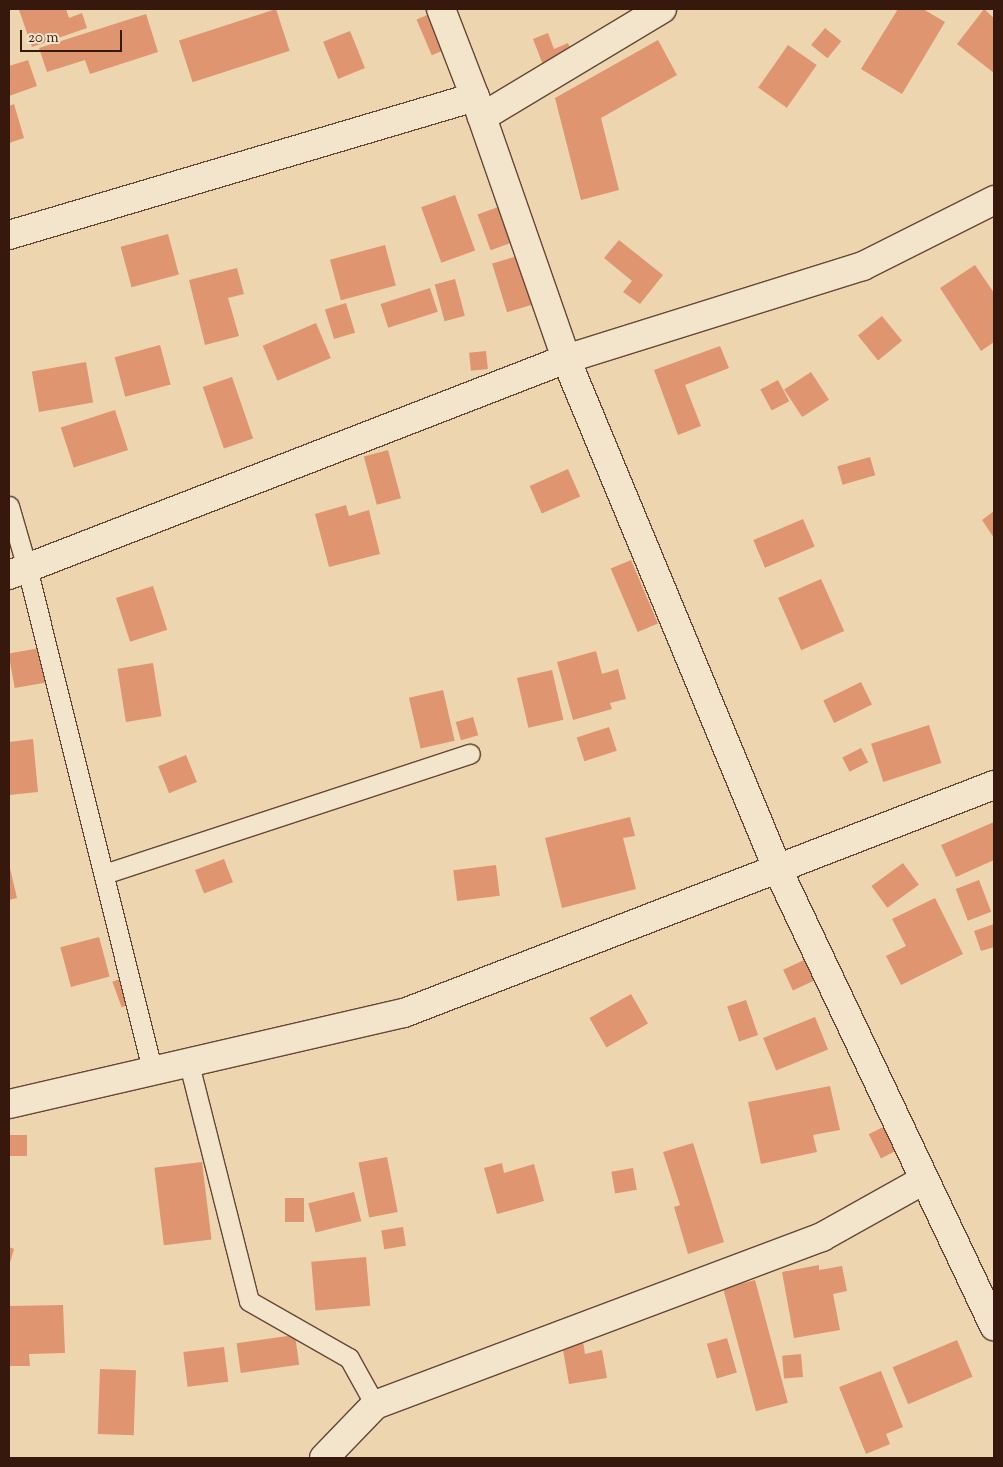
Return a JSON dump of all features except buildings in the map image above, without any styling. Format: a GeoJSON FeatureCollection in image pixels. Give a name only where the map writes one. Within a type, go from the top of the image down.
{"type":"FeatureCollection","features":[{"type":"Feature","properties":{"kind":"street"},"geometry":{"type":"LineString","coordinates":[[441,9],[479,107],[566,359],[778,870],[994,1326]]}},
{"type":"Feature","properties":{"kind":"street"},"geometry":{"type":"LineString","coordinates":[[9,235],[479,107],[662,9]]}},
{"type":"Feature","properties":{"kind":"street"},"geometry":{"type":"LineString","coordinates":[[18,571],[566,359],[863,266],[994,200]]}},
{"type":"Feature","properties":{"kind":"street"},"geometry":{"type":"LineString","coordinates":[[9,1104],[154,1073],[404,1013],[778,870],[994,784]]}},
{"type":"Feature","properties":{"kind":"street"},"geometry":{"type":"LineString","coordinates":[[324,1458],[375,1405],[822,1236],[924,1180]]}},
{"type":"Feature","properties":{"kind":"lane"},"geometry":{"type":"LineString","coordinates":[[9,506],[18,571],[104,874],[154,1073]]}},
{"type":"Feature","properties":{"kind":"lane"},"geometry":{"type":"LineString","coordinates":[[104,874],[470,754]]}},
{"type":"Feature","properties":{"kind":"lane"},"geometry":{"type":"LineString","coordinates":[[189,1064],[249,1301],[349,1358],[375,1405]]}}]}
